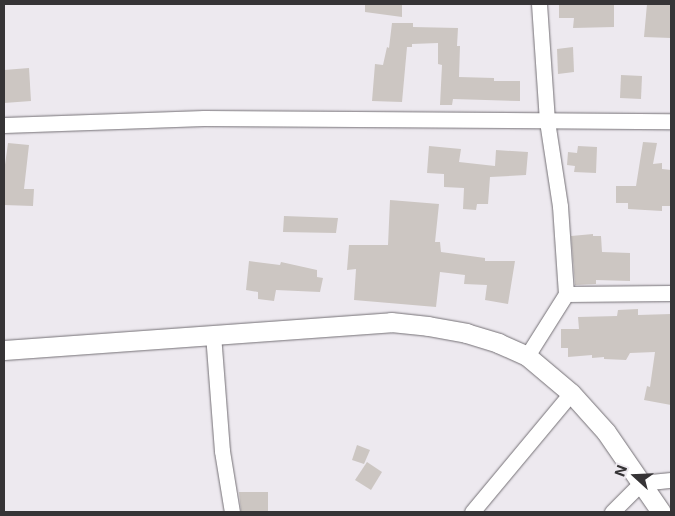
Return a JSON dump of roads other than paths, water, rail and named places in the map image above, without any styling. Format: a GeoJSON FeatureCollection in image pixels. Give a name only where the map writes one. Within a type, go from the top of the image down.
{"type":"FeatureCollection","features":[{"type":"Feature","properties":{"kind":"street"},"geometry":{"type":"LineString","coordinates":[[527,356],[566,294],[560,206],[547,121],[539,4]]}},
{"type":"Feature","properties":{"kind":"street"},"geometry":{"type":"LineString","coordinates":[[4,125],[204,118],[671,121]]}},
{"type":"Feature","properties":{"kind":"street"},"geometry":{"type":"LineString","coordinates":[[566,294],[671,292]]}},
{"type":"Feature","properties":{"kind":"street"},"geometry":{"type":"LineString","coordinates":[[4,350],[390,322],[466,333],[498,343],[527,356],[572,393],[606,432],[661,512]]}},
{"type":"Feature","properties":{"kind":"street"},"geometry":{"type":"LineString","coordinates":[[213,334],[222,451],[232,512]]}},
{"type":"Feature","properties":{"kind":"street"},"geometry":{"type":"LineString","coordinates":[[472,512],[572,393]]}},
{"type":"Feature","properties":{"kind":"street"},"geometry":{"type":"LineString","coordinates":[[612,512],[641,483],[671,480]]}}]}
